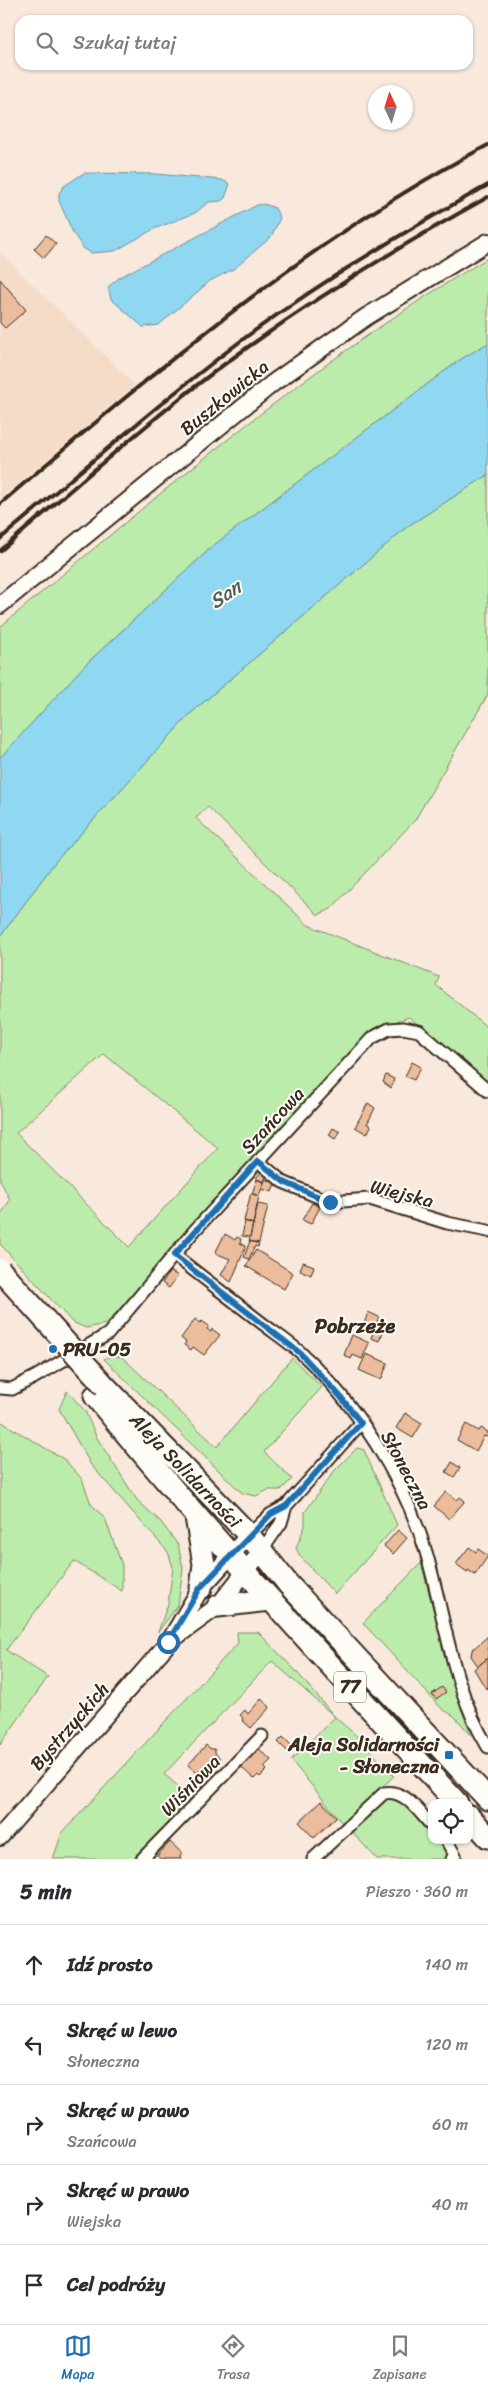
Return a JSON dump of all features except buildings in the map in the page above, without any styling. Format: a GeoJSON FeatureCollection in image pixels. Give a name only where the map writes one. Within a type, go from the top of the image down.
{"type":"FeatureCollection","features":[{"type":"Feature","properties":{"kind":"highway","name":"77"},"geometry":{"type":"LineString","coordinates":[[0,1270],[100,1391]]}},
{"type":"Feature","properties":{"kind":"highway","name":"77"},"geometry":{"type":"LineString","coordinates":[[0,1292],[100,1391]]}},
{"type":"Feature","properties":{"kind":"highway","name":"Aleja Solidarności"},"geometry":{"type":"LineString","coordinates":[[100,1391],[196,1517],[453,1799]]}},
{"type":"Feature","properties":{"kind":"highway","name":"Aleja Solidarności"},"geometry":{"type":"LineString","coordinates":[[100,1391],[248,1535],[260,1552],[488,1798]]}},
{"type":"Feature","properties":{"kind":"highway"},"geometry":{"type":"LineString","coordinates":[[196,1517],[203,1556],[200,1588]]}},
{"type":"Feature","properties":{"kind":"highway"},"geometry":{"type":"LineString","coordinates":[[218,1606],[270,1600]]}},
{"type":"Feature","properties":{"kind":"highway"},"geometry":{"type":"LineString","coordinates":[[473,1820],[488,1837]]}},
{"type":"Feature","properties":{"kind":"street","name":"Buszkowicka"},"geometry":{"type":"LineString","coordinates":[[0,605],[273,382],[366,317],[488,242]]}},
{"type":"Feature","properties":{"kind":"street","name":"Szańcowa"},"geometry":{"type":"LineString","coordinates":[[0,1388],[12,1389],[20,1385],[108,1334],[174,1255],[372,1038],[389,1029],[403,1028],[419,1031],[488,1091]]}},
{"type":"Feature","properties":{"kind":"street","name":"Wiejska"},"geometry":{"type":"LineString","coordinates":[[258,1161],[284,1182],[330,1202],[370,1199],[447,1223],[488,1231]]}},
{"type":"Feature","properties":{"kind":"street","name":"Słoneczna"},"geometry":{"type":"LineString","coordinates":[[174,1255],[300,1353],[340,1396],[382,1451],[414,1519],[426,1552],[465,1697],[488,1747]]}},
{"type":"Feature","properties":{"kind":"street"},"geometry":{"type":"LineString","coordinates":[[168,1642],[200,1588],[248,1535],[271,1514],[286,1506],[361,1423]]}},
{"type":"Feature","properties":{"kind":"street"},"geometry":{"type":"LineString","coordinates":[[168,1642],[218,1606],[281,1523],[286,1506]]}},
{"type":"Feature","properties":{"kind":"street","name":"Bystrzyckich"},"geometry":{"type":"LineString","coordinates":[[0,1837],[168,1642]]}},
{"type":"Feature","properties":{"kind":"street","name":"Wiśniowa"},"geometry":{"type":"LineString","coordinates":[[142,1859],[262,1736]]}},
{"type":"Feature","properties":{"kind":"street"},"geometry":{"type":"LineString","coordinates":[[313,1859],[384,1793],[394,1791],[401,1794],[428,1822]]}},
{"type":"Feature","properties":{"kind":"street"},"geometry":{"type":"LineString","coordinates":[[448,1844],[455,1855],[452,1859]]}},
{"type":"Feature","properties":{"kind":"shaded area"},"geometry":{"type":"Polygon","coordinates":[[[0,252],[135,385],[0,499],[0,252]]]}},
{"type":"Feature","properties":{"kind":"green space"},"geometry":{"type":"Polygon","coordinates":[[[488,258],[488,343],[458,361],[214,545],[84,666],[0,758],[0,627],[237,432],[360,341],[423,298],[488,258]]]}},
{"type":"Feature","properties":{"kind":"green space"},"geometry":{"type":"Polygon","coordinates":[[[488,475],[488,694],[415,820],[331,909],[318,915],[208,807],[196,818],[308,925],[439,977],[436,985],[488,1028],[488,1084],[409,1017],[379,1027],[243,1170],[106,1324],[86,1328],[72,1322],[0,1244],[0,1216],[10,1200],[0,1180],[0,937],[55,862],[190,714],[408,526],[488,475]],[[104,1054],[16,1133],[129,1247],[218,1148],[104,1054]]]}},
{"type":"Feature","properties":{"kind":"green space"},"geometry":{"type":"Polygon","coordinates":[[[112,1355],[122,1357],[217,1447],[292,1358],[322,1387],[264,1452],[292,1479],[281,1490],[268,1490],[256,1496],[242,1493],[104,1359],[112,1355]]]}},
{"type":"Feature","properties":{"kind":"green space"},"geometry":{"type":"Polygon","coordinates":[[[67,1391],[85,1411],[97,1438],[137,1500],[161,1522],[178,1545],[183,1568],[178,1605],[158,1632],[168,1604],[173,1567],[168,1552],[91,1465],[59,1409],[67,1391]]]}},
{"type":"Feature","properties":{"kind":"green space"},"geometry":{"type":"Polygon","coordinates":[[[0,1421],[65,1460],[82,1479],[91,1504],[105,1518],[122,1565],[122,1591],[74,1561],[6,1650],[48,1677],[0,1745],[0,1421]]]}},
{"type":"Feature","properties":{"kind":"green space"},"geometry":{"type":"Polygon","coordinates":[[[357,1448],[364,1450],[397,1525],[335,1594],[300,1556],[296,1548],[305,1526],[305,1512],[335,1470],[357,1448]]]}},
{"type":"Feature","properties":{"kind":"green space"},"geometry":{"type":"Polygon","coordinates":[[[421,1563],[456,1696],[472,1736],[454,1716],[442,1709],[363,1623],[421,1563]]]}},
{"type":"Feature","properties":{"kind":"green space"},"geometry":{"type":"Polygon","coordinates":[[[237,1632],[258,1632],[296,1671],[335,1717],[272,1661],[164,1774],[194,1800],[134,1859],[53,1859],[62,1833],[238,1643],[237,1632]]]}},
{"type":"Feature","properties":{"kind":"green space"},"geometry":{"type":"Polygon","coordinates":[[[335,1717],[359,1738],[394,1776],[342,1823],[291,1760],[335,1717]]]}},
{"type":"Feature","properties":{"kind":"green space"},"geometry":{"type":"Polygon","coordinates":[[[393,1797],[405,1802],[428,1828],[428,1844],[442,1844],[445,1847],[445,1856],[442,1859],[377,1859],[349,1829],[385,1800],[393,1797]]]}},
{"type":"Feature","properties":{"kind":"water"},"geometry":{"type":"Polygon","coordinates":[[[84,173],[156,174],[222,180],[230,184],[225,198],[221,201],[209,202],[195,213],[154,229],[115,251],[91,253],[83,248],[73,233],[59,201],[59,193],[64,186],[84,173]]]}},
{"type":"Feature","properties":{"kind":"water"},"geometry":{"type":"Polygon","coordinates":[[[264,204],[275,208],[280,218],[271,237],[235,268],[210,281],[159,325],[143,327],[111,299],[108,287],[120,277],[257,205],[264,204]]]}},
{"type":"Feature","properties":{"kind":"water","name":"San"},"geometry":{"type":"Polygon","coordinates":[[[488,343],[488,475],[408,526],[190,714],[55,862],[0,937],[0,758],[84,666],[214,545],[458,361],[488,343]]]}},
{"type":"Feature","properties":{"kind":"railway"},"geometry":{"type":"LineString","coordinates":[[0,504],[174,357],[295,266],[421,182],[488,145]]}},
{"type":"Feature","properties":{"kind":"railway"},"geometry":{"type":"LineString","coordinates":[[0,539],[180,388],[242,340],[362,258],[488,185]]}},
{"type":"Feature","properties":{"kind":"railway"},"geometry":{"type":"LineString","coordinates":[[0,551],[184,395],[248,347],[366,269],[488,197]]}},
{"type":"Feature","properties":{"kind":"place","name":"PRU-05"},"geometry":{"type":"Point","coordinates":[53,1349]}},
{"type":"Feature","properties":{"kind":"place","name":"Aleja Solidarności - Słoneczna"},"geometry":{"type":"Point","coordinates":[449,1755]}},
{"type":"Feature","properties":{"kind":"district","name":"Pobrzeże"},"geometry":{"type":"Point","coordinates":[355,1326]}},
{"type":"Feature","properties":{"kind":"route"},"geometry":{"type":"LineString","coordinates":[[168,1642],[200,1588],[248,1535],[271,1514],[286,1506],[361,1423],[340,1396],[300,1353],[174,1255],[258,1161],[284,1182],[330,1202]]}}]}
